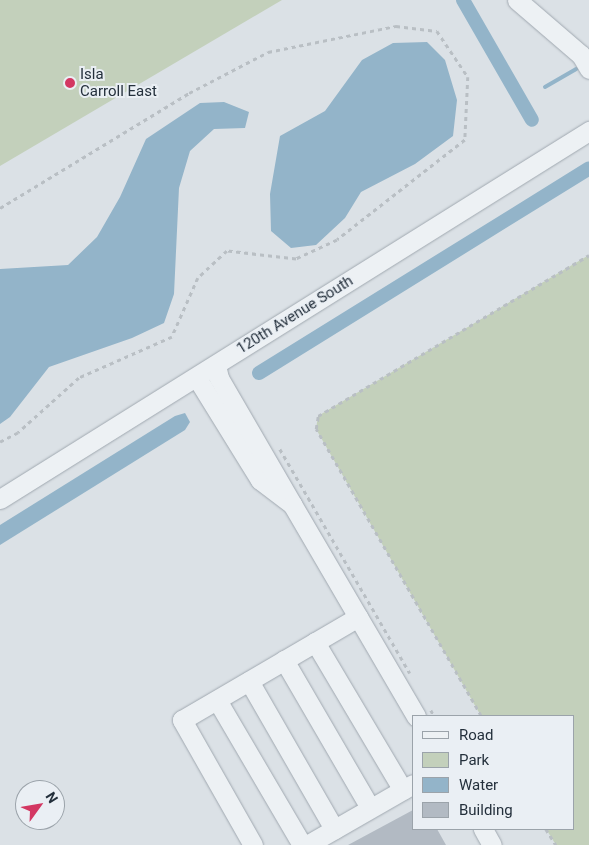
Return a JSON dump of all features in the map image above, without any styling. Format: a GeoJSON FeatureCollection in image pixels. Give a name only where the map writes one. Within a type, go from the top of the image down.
{"type":"FeatureCollection","features":[{"type":"Feature","properties":{"kind":"street"},"geometry":{"type":"LineString","coordinates":[[516,0],[581,55],[589,69]]}},
{"type":"Feature","properties":{"kind":"street","name":"120th Avenue South"},"geometry":{"type":"LineString","coordinates":[[0,499],[197,378],[589,130]]}},
{"type":"Feature","properties":{"kind":"street"},"geometry":{"type":"LineString","coordinates":[[216,366],[219,378],[358,617],[423,712]]}},
{"type":"Feature","properties":{"kind":"street"},"geometry":{"type":"LineString","coordinates":[[197,378],[260,480],[292,504]]}},
{"type":"Feature","properties":{"kind":"street"},"geometry":{"type":"LineString","coordinates":[[253,845],[182,720],[358,617]]}},
{"type":"Feature","properties":{"kind":"street"},"geometry":{"type":"LineString","coordinates":[[307,845],[408,787],[315,642]]}},
{"type":"Feature","properties":{"kind":"street"},"geometry":{"type":"LineString","coordinates":[[284,660],[370,808]]}},
{"type":"Feature","properties":{"kind":"street"},"geometry":{"type":"LineString","coordinates":[[249,681],[334,829]]}},
{"type":"Feature","properties":{"kind":"street"},"geometry":{"type":"LineString","coordinates":[[217,700],[302,845]]}},
{"type":"Feature","properties":{"kind":"street"},"geometry":{"type":"LineString","coordinates":[[484,830],[492,845]]}},
{"type":"Feature","properties":{"kind":"path"},"geometry":{"type":"LineString","coordinates":[[0,208],[189,93],[268,52],[396,26],[437,31],[468,77],[465,140],[450,152],[337,240],[296,259],[227,252],[198,278],[172,337],[80,378],[18,433],[0,442]]}},
{"type":"Feature","properties":{"kind":"path"},"geometry":{"type":"LineString","coordinates":[[481,715],[316,429],[318,416],[589,255]]}},
{"type":"Feature","properties":{"kind":"path"},"geometry":{"type":"LineString","coordinates":[[276,443],[412,675]]}},
{"type":"Feature","properties":{"kind":"path"},"geometry":{"type":"LineString","coordinates":[[547,830],[556,845]]}},
{"type":"Feature","properties":{"kind":"green space","name":"Isla Carroll East"},"geometry":{"type":"Polygon","coordinates":[[[0,0],[282,0],[0,166],[0,0]]]}},
{"type":"Feature","properties":{"kind":"green space"},"geometry":{"type":"Polygon","coordinates":[[[589,255],[589,845],[556,845],[547,830],[574,830],[574,715],[480,715],[316,429],[318,416],[589,255]]]}},
{"type":"Feature","properties":{"kind":"water"},"geometry":{"type":"Polygon","coordinates":[[[427,42],[445,60],[457,100],[453,136],[415,164],[361,192],[345,218],[316,245],[291,248],[271,231],[270,194],[280,136],[325,111],[362,60],[393,43],[427,42]]]}},
{"type":"Feature","properties":{"kind":"water"},"geometry":{"type":"Polygon","coordinates":[[[224,102],[249,112],[245,128],[214,129],[190,151],[179,188],[174,294],[164,323],[132,338],[49,367],[10,417],[0,424],[0,269],[68,265],[97,237],[120,197],[146,139],[200,103],[224,102]]]}},
{"type":"Feature","properties":{"kind":"water"},"geometry":{"type":"Polygon","coordinates":[[[185,413],[190,422],[185,430],[0,545],[0,525],[175,416],[185,413]]]}},
{"type":"Feature","properties":{"kind":"building"},"geometry":{"type":"Polygon","coordinates":[[[412,811],[412,830],[438,830],[446,845],[348,845],[412,811]]]}},
{"type":"Feature","properties":{"kind":"waterway"},"geometry":{"type":"LineString","coordinates":[[463,0],[532,120]]}},
{"type":"Feature","properties":{"kind":"waterway"},"geometry":{"type":"LineString","coordinates":[[545,87],[576,69]]}},
{"type":"Feature","properties":{"kind":"waterway"},"geometry":{"type":"LineString","coordinates":[[259,373],[589,168]]}},
{"type":"Feature","properties":{"kind":"place","name":"Isla Carroll East"},"geometry":{"type":"Point","coordinates":[70,83]}}]}
